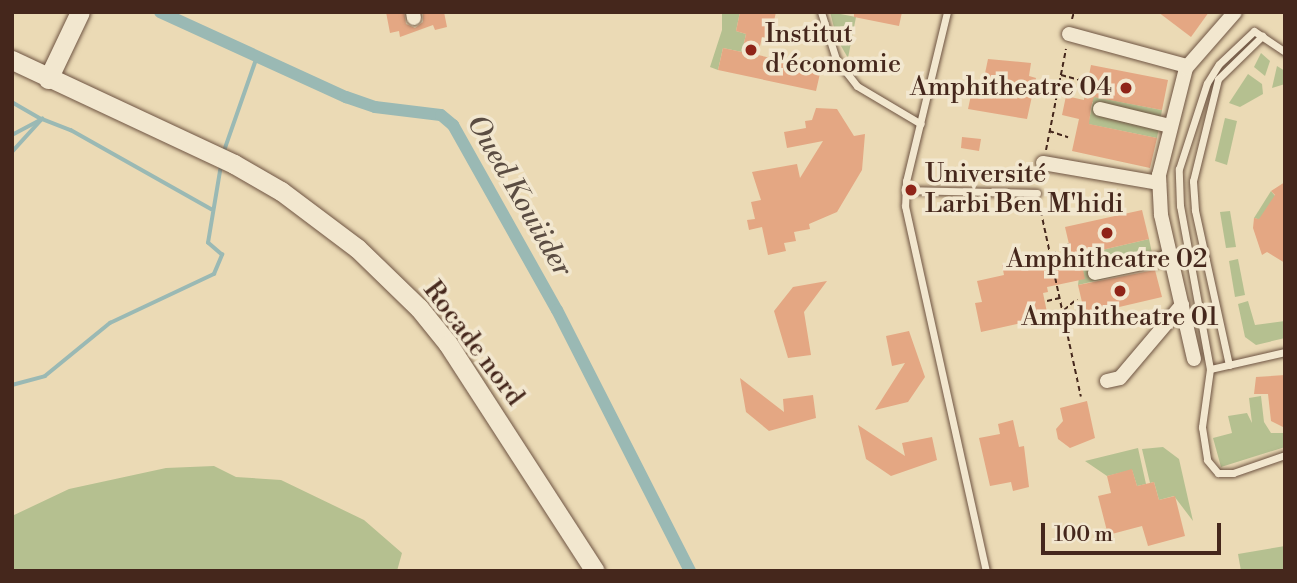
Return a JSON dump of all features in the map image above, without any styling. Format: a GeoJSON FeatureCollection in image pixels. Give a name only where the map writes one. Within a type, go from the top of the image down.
{"type":"FeatureCollection","features":[{"type":"Feature","properties":{"kind":"main road"},"geometry":{"type":"LineString","coordinates":[[12,60],[48,79],[79,16]]}},
{"type":"Feature","properties":{"kind":"main road","name":"Rocade nord"},"geometry":{"type":"LineString","coordinates":[[48,79],[234,164],[321,218],[419,308],[475,383],[594,571]]}},
{"type":"Feature","properties":{"kind":"street"},"geometry":{"type":"LineString","coordinates":[[1194,359],[1171,257],[1159,183],[1170,126],[1187,66],[1236,12]]}},
{"type":"Feature","properties":{"kind":"street"},"geometry":{"type":"LineString","coordinates":[[1069,34],[1187,66]]}},
{"type":"Feature","properties":{"kind":"street"},"geometry":{"type":"LineString","coordinates":[[1100,109],[1170,126]]}},
{"type":"Feature","properties":{"kind":"street"},"geometry":{"type":"LineString","coordinates":[[1043,163],[1159,183]]}},
{"type":"Feature","properties":{"kind":"street"},"geometry":{"type":"LineString","coordinates":[[1095,273],[1171,257]]}},
{"type":"Feature","properties":{"kind":"street"},"geometry":{"type":"LineString","coordinates":[[1107,380],[1119,378],[1182,305]]}},
{"type":"Feature","properties":{"kind":"lane"},"geometry":{"type":"LineString","coordinates":[[821,12],[836,58],[857,86],[921,124]]}},
{"type":"Feature","properties":{"kind":"lane"},"geometry":{"type":"LineString","coordinates":[[947,12],[905,190],[986,571]]}},
{"type":"Feature","properties":{"kind":"lane"},"geometry":{"type":"LineString","coordinates":[[1285,52],[1254,31],[1211,75],[1178,177],[1210,369],[1202,427],[1214,472],[1229,474],[1285,455]]}},
{"type":"Feature","properties":{"kind":"lane"},"geometry":{"type":"LineString","coordinates":[[1229,365],[1195,210],[1194,181],[1218,79],[1262,36]]}},
{"type":"Feature","properties":{"kind":"lane"},"geometry":{"type":"LineString","coordinates":[[905,190],[1037,193]]}},
{"type":"Feature","properties":{"kind":"lane"},"geometry":{"type":"LineString","coordinates":[[1210,369],[1285,352]]}},
{"type":"Feature","properties":{"kind":"path"},"geometry":{"type":"LineString","coordinates":[[1043,163],[1074,12]]}},
{"type":"Feature","properties":{"kind":"path"},"geometry":{"type":"LineString","coordinates":[[1060,75],[1087,82]]}},
{"type":"Feature","properties":{"kind":"path"},"geometry":{"type":"LineString","coordinates":[[1047,101],[1055,103]]}},
{"type":"Feature","properties":{"kind":"path"},"geometry":{"type":"LineString","coordinates":[[1049,131],[1068,137]]}},
{"type":"Feature","properties":{"kind":"path"},"geometry":{"type":"LineString","coordinates":[[1037,193],[1082,397]]}},
{"type":"Feature","properties":{"kind":"path"},"geometry":{"type":"LineString","coordinates":[[1051,256],[1069,244]]}},
{"type":"Feature","properties":{"kind":"path"},"geometry":{"type":"LineString","coordinates":[[1044,274],[1055,273]]}},
{"type":"Feature","properties":{"kind":"path"},"geometry":{"type":"LineString","coordinates":[[1047,301],[1060,298]]}},
{"type":"Feature","properties":{"kind":"path"},"geometry":{"type":"LineString","coordinates":[[1063,311],[1077,299]]}},
{"type":"Feature","properties":{"kind":"green space"},"geometry":{"type":"Polygon","coordinates":[[[722,12],[740,12],[736,31],[746,34],[742,52],[723,48],[718,70],[710,67],[722,30],[722,12]]]}},
{"type":"Feature","properties":{"kind":"green space"},"geometry":{"type":"Polygon","coordinates":[[[830,12],[856,17],[848,58],[837,39],[830,12]]]}},
{"type":"Feature","properties":{"kind":"green space"},"geometry":{"type":"Polygon","coordinates":[[[1261,53],[1270,61],[1265,76],[1254,67],[1261,53]]]}},
{"type":"Feature","properties":{"kind":"green space"},"geometry":{"type":"Polygon","coordinates":[[[1277,66],[1285,71],[1285,84],[1272,88],[1277,66]]]}},
{"type":"Feature","properties":{"kind":"green space"},"geometry":{"type":"Polygon","coordinates":[[[1248,74],[1262,84],[1263,94],[1240,107],[1229,103],[1248,74]]]}},
{"type":"Feature","properties":{"kind":"green space"},"geometry":{"type":"Polygon","coordinates":[[[1085,95],[1162,110],[1157,138],[1078,122],[1089,120],[1093,102],[1084,100],[1085,95]]]}},
{"type":"Feature","properties":{"kind":"green space"},"geometry":{"type":"Polygon","coordinates":[[[1225,118],[1237,121],[1227,165],[1215,161],[1225,118]]]}},
{"type":"Feature","properties":{"kind":"green space"},"geometry":{"type":"Polygon","coordinates":[[[1271,191],[1276,197],[1261,220],[1254,218],[1271,191]]]}},
{"type":"Feature","properties":{"kind":"green space"},"geometry":{"type":"Polygon","coordinates":[[[1230,211],[1236,247],[1226,248],[1220,212],[1230,211]]]}},
{"type":"Feature","properties":{"kind":"green space"},"geometry":{"type":"Polygon","coordinates":[[[1149,239],[1155,267],[1078,285],[1081,261],[1073,262],[1072,257],[1149,239]]]}},
{"type":"Feature","properties":{"kind":"green space"},"geometry":{"type":"Polygon","coordinates":[[[1238,259],[1245,295],[1235,297],[1229,261],[1238,259]]]}},
{"type":"Feature","properties":{"kind":"green space"},"geometry":{"type":"Polygon","coordinates":[[[1248,301],[1255,325],[1285,321],[1285,338],[1256,345],[1245,337],[1238,304],[1248,301]]]}},
{"type":"Feature","properties":{"kind":"green space"},"geometry":{"type":"Polygon","coordinates":[[[1261,396],[1264,422],[1271,433],[1285,433],[1285,447],[1221,467],[1213,438],[1232,433],[1228,416],[1247,413],[1252,423],[1249,398],[1261,396]]]}},
{"type":"Feature","properties":{"kind":"green space"},"geometry":{"type":"Polygon","coordinates":[[[1163,447],[1179,459],[1193,521],[1174,496],[1159,500],[1154,482],[1150,483],[1142,449],[1163,447]]]}},
{"type":"Feature","properties":{"kind":"green space"},"geometry":{"type":"Polygon","coordinates":[[[1138,448],[1146,484],[1137,486],[1132,470],[1107,476],[1085,461],[1138,448]]]}},
{"type":"Feature","properties":{"kind":"green space"},"geometry":{"type":"Polygon","coordinates":[[[214,466],[236,477],[281,480],[364,520],[402,553],[397,571],[12,571],[12,516],[69,489],[166,468],[214,466]]]}},
{"type":"Feature","properties":{"kind":"green space"},"geometry":{"type":"Polygon","coordinates":[[[1285,546],[1285,571],[1241,571],[1238,554],[1285,546]]]}},
{"type":"Feature","properties":{"kind":"building"},"geometry":{"type":"Polygon","coordinates":[[[386,12],[404,12],[406,24],[415,28],[423,22],[423,12],[444,12],[447,27],[435,30],[433,25],[400,37],[399,31],[390,33],[386,12]]]}},
{"type":"Feature","properties":{"kind":"building","name":"Institut d'économie"},"geometry":{"type":"Polygon","coordinates":[[[740,12],[776,12],[770,39],[762,37],[758,55],[821,69],[816,91],[718,70],[723,48],[742,52],[746,34],[736,31],[740,12]]]}},
{"type":"Feature","properties":{"kind":"building"},"geometry":{"type":"Polygon","coordinates":[[[854,12],[902,12],[899,26],[854,17],[854,12]]]}},
{"type":"Feature","properties":{"kind":"building"},"geometry":{"type":"Polygon","coordinates":[[[1158,12],[1209,12],[1191,37],[1158,12]]]}},
{"type":"Feature","properties":{"kind":"building"},"geometry":{"type":"Polygon","coordinates":[[[988,59],[1031,63],[1029,76],[1036,78],[1027,119],[968,109],[974,81],[983,83],[988,59]]]}},
{"type":"Feature","properties":{"kind":"building"},"geometry":{"type":"Polygon","coordinates":[[[1091,65],[1168,80],[1162,110],[1094,97],[1091,107],[1089,124],[1157,138],[1150,168],[1072,151],[1079,119],[1062,115],[1066,96],[1084,100],[1091,65]]]}},
{"type":"Feature","properties":{"kind":"building"},"geometry":{"type":"Polygon","coordinates":[[[816,108],[837,109],[854,136],[865,134],[862,170],[837,212],[809,224],[810,229],[794,232],[796,241],[784,243],[786,251],[768,255],[762,227],[749,230],[747,220],[755,219],[751,202],[761,200],[752,172],[797,164],[800,178],[823,141],[787,148],[784,132],[806,128],[805,121],[812,120],[816,108]]]}},
{"type":"Feature","properties":{"kind":"building"},"geometry":{"type":"Polygon","coordinates":[[[962,137],[981,139],[979,151],[961,148],[962,137]]]}},
{"type":"Feature","properties":{"kind":"building"},"geometry":{"type":"Polygon","coordinates":[[[1285,182],[1285,263],[1267,252],[1262,255],[1253,228],[1254,218],[1259,219],[1275,195],[1271,191],[1285,182]]]}},
{"type":"Feature","properties":{"kind":"building","name":"Amphitheatre 02"},"geometry":{"type":"Polygon","coordinates":[[[1142,210],[1149,239],[1072,257],[1065,227],[1142,210]]]}},
{"type":"Feature","properties":{"kind":"building"},"geometry":{"type":"Polygon","coordinates":[[[1081,260],[1085,279],[1047,287],[1048,292],[1043,293],[1048,317],[981,332],[975,303],[982,302],[977,281],[1004,275],[1002,265],[1021,261],[1023,268],[1041,264],[1042,268],[1081,260]]]}},
{"type":"Feature","properties":{"kind":"building","name":"Amphitheatre 01"},"geometry":{"type":"Polygon","coordinates":[[[1155,270],[1162,297],[1085,315],[1078,285],[1155,270]]]}},
{"type":"Feature","properties":{"kind":"building"},"geometry":{"type":"Polygon","coordinates":[[[827,281],[804,312],[811,355],[788,358],[774,311],[793,287],[827,281]]]}},
{"type":"Feature","properties":{"kind":"building"},"geometry":{"type":"Polygon","coordinates":[[[909,331],[925,377],[908,402],[875,410],[905,363],[892,366],[886,336],[909,331]]]}},
{"type":"Feature","properties":{"kind":"building"},"geometry":{"type":"Polygon","coordinates":[[[1285,375],[1285,428],[1271,421],[1268,394],[1254,394],[1256,377],[1285,375]]]}},
{"type":"Feature","properties":{"kind":"building"},"geometry":{"type":"Polygon","coordinates":[[[740,378],[784,412],[783,399],[813,395],[816,418],[769,431],[746,412],[740,378]]]}},
{"type":"Feature","properties":{"kind":"building"},"geometry":{"type":"Polygon","coordinates":[[[1087,401],[1095,438],[1070,448],[1058,439],[1056,429],[1063,421],[1060,408],[1087,401]]]}},
{"type":"Feature","properties":{"kind":"building"},"geometry":{"type":"Polygon","coordinates":[[[1013,420],[1019,447],[1024,446],[1029,487],[1013,491],[1011,482],[990,486],[979,438],[1000,434],[998,424],[1013,420]]]}},
{"type":"Feature","properties":{"kind":"building"},"geometry":{"type":"Polygon","coordinates":[[[858,425],[905,456],[902,443],[932,437],[937,460],[891,476],[866,459],[858,425]]]}},
{"type":"Feature","properties":{"kind":"building"},"geometry":{"type":"Polygon","coordinates":[[[1132,469],[1137,486],[1154,482],[1159,500],[1175,496],[1185,536],[1148,546],[1142,526],[1108,535],[1098,496],[1111,493],[1107,476],[1132,469]]]}},
{"type":"Feature","properties":{"kind":"waterway","name":"Oued Kouiider"},"geometry":{"type":"LineString","coordinates":[[160,12],[346,97],[375,107],[441,115],[453,125],[557,310],[690,571]]}},
{"type":"Feature","properties":{"kind":"waterway"},"geometry":{"type":"LineString","coordinates":[[224,151],[257,57]]}},
{"type":"Feature","properties":{"kind":"waterway"},"geometry":{"type":"LineString","coordinates":[[12,102],[42,119]]}},
{"type":"Feature","properties":{"kind":"waterway"},"geometry":{"type":"LineString","coordinates":[[12,152],[42,119],[71,130],[211,209]]}},
{"type":"Feature","properties":{"kind":"waterway"},"geometry":{"type":"LineString","coordinates":[[12,135],[38,121]]}},
{"type":"Feature","properties":{"kind":"waterway"},"geometry":{"type":"LineString","coordinates":[[12,385],[45,376],[110,323],[214,274],[222,255],[208,243],[221,165]]}},
{"type":"Feature","properties":{"kind":"place","name":"Institut d'économie"},"geometry":{"type":"Point","coordinates":[751,50]}},
{"type":"Feature","properties":{"kind":"place","name":"Amphitheatre 04"},"geometry":{"type":"Point","coordinates":[1126,88]}},
{"type":"Feature","properties":{"kind":"place","name":"Université Larbi Ben M'hidi"},"geometry":{"type":"Point","coordinates":[911,190]}},
{"type":"Feature","properties":{"kind":"place","name":"Amphitheatre 02"},"geometry":{"type":"Point","coordinates":[1107,233]}},
{"type":"Feature","properties":{"kind":"place","name":"Amphitheatre 01"},"geometry":{"type":"Point","coordinates":[1120,291]}}]}
